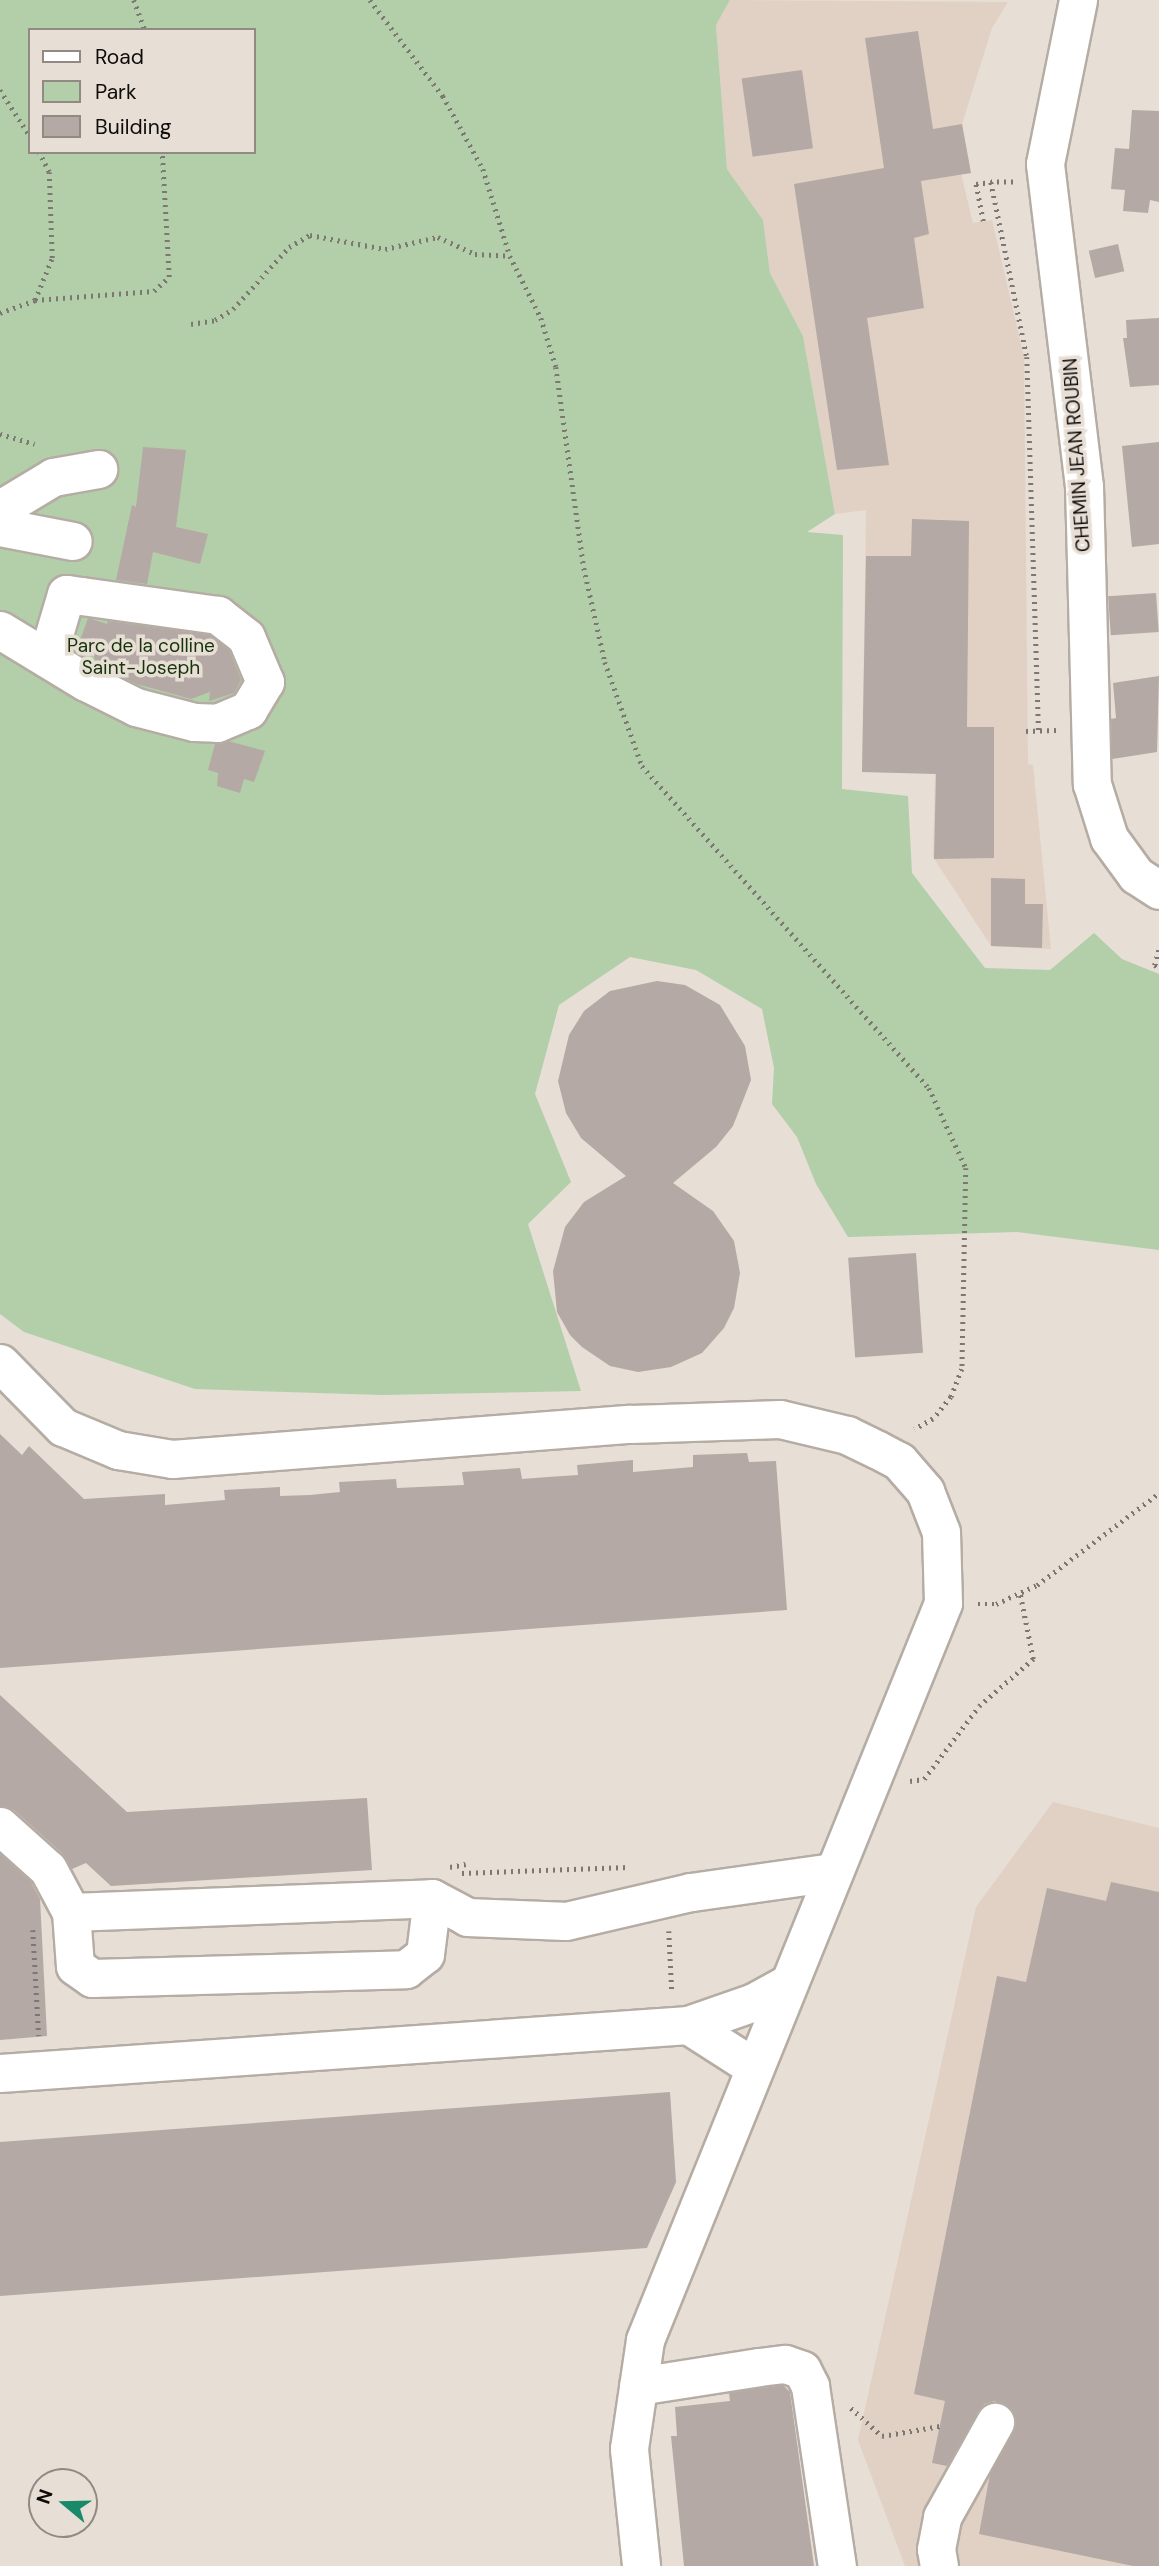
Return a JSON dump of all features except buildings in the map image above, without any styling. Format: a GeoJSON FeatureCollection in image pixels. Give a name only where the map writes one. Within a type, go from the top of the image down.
{"type":"FeatureCollection","features":[{"type":"Feature","properties":{"kind":"street","name":"CHEMIN JEAN ROUBIN"},"geometry":{"type":"LineString","coordinates":[[1078,0],[1051,120],[1045,180],[1084,486],[1092,784],[1109,838],[1136,875],[1159,890]]}},
{"type":"Feature","properties":{"kind":"street"},"geometry":{"type":"LineString","coordinates":[[0,509],[53,477],[98,469]]}},
{"type":"Feature","properties":{"kind":"street"},"geometry":{"type":"LineString","coordinates":[[0,527],[73,541]]}},
{"type":"Feature","properties":{"kind":"street"},"geometry":{"type":"LineString","coordinates":[[0,630],[47,658],[136,707],[194,722],[217,723],[248,710],[265,682],[246,637],[218,615],[66,594],[47,658]]}},
{"type":"Feature","properties":{"kind":"street"},"geometry":{"type":"LineString","coordinates":[[0,1363],[63,1427],[118,1450],[172,1459],[630,1424],[780,1419],[847,1435],[878,1450],[899,1461],[925,1490],[941,1532],[943,1603],[752,2066],[645,2340],[629,2449],[641,2566]]}},
{"type":"Feature","properties":{"kind":"street"},"geometry":{"type":"LineString","coordinates":[[0,1826],[48,1869],[71,1912],[75,1966],[92,1978],[239,1976],[406,1969],[425,1954],[436,1886]]}},
{"type":"Feature","properties":{"kind":"street"},"geometry":{"type":"LineString","coordinates":[[71,1912],[436,1886],[467,1917],[566,1921],[691,1892],[834,1872]]}},
{"type":"Feature","properties":{"kind":"street"},"geometry":{"type":"LineString","coordinates":[[0,2073],[678,2018],[754,2002],[787,1984]]}},
{"type":"Feature","properties":{"kind":"street"},"geometry":{"type":"LineString","coordinates":[[678,2018],[752,2066]]}},
{"type":"Feature","properties":{"kind":"street"},"geometry":{"type":"LineString","coordinates":[[638,2386],[785,2364],[802,2370],[810,2386],[837,2566]]}},
{"type":"Feature","properties":{"kind":"street"},"geometry":{"type":"LineString","coordinates":[[939,2566],[936,2549],[940,2524],[995,2422]]}},
{"type":"Feature","properties":{"kind":"path"},"geometry":{"type":"LineString","coordinates":[[134,0],[144,28]]}},
{"type":"Feature","properties":{"kind":"path"},"geometry":{"type":"LineString","coordinates":[[370,0],[443,96],[483,169],[510,256],[541,318],[556,367],[584,568],[605,662],[642,766],[929,1088],[966,1168],[962,1369],[951,1397],[933,1419],[878,1450]]}},
{"type":"Feature","properties":{"kind":"path"},"geometry":{"type":"LineString","coordinates":[[0,90],[28,133]]}},
{"type":"Feature","properties":{"kind":"path"},"geometry":{"type":"LineString","coordinates":[[0,104],[7,104]]}},
{"type":"Feature","properties":{"kind":"path"},"geometry":{"type":"LineString","coordinates":[[35,300],[48,273],[53,232],[49,172],[41,154]]}},
{"type":"Feature","properties":{"kind":"path"},"geometry":{"type":"LineString","coordinates":[[0,313],[35,300],[154,291],[169,277],[162,154]]}},
{"type":"Feature","properties":{"kind":"path"},"geometry":{"type":"LineString","coordinates":[[983,221],[976,184],[1045,180]]}},
{"type":"Feature","properties":{"kind":"path"},"geometry":{"type":"LineString","coordinates":[[991,182],[1027,357],[1039,731]]}},
{"type":"Feature","properties":{"kind":"path"},"geometry":{"type":"LineString","coordinates":[[191,324],[215,320],[233,309],[289,247],[310,235],[385,249],[438,237],[475,254],[510,256]]}},
{"type":"Feature","properties":{"kind":"path"},"geometry":{"type":"LineString","coordinates":[[1159,950],[1155,965],[1159,968]]}},
{"type":"Feature","properties":{"kind":"path"},"geometry":{"type":"LineString","coordinates":[[943,1603],[996,1604],[1020,1594],[1159,1493]]}},
{"type":"Feature","properties":{"kind":"path"},"geometry":{"type":"LineString","coordinates":[[924,1779],[979,1706],[1033,1660],[1020,1594]]}},
{"type":"Feature","properties":{"kind":"path"},"geometry":{"type":"LineString","coordinates":[[436,1886],[635,1867]]}},
{"type":"Feature","properties":{"kind":"path"},"geometry":{"type":"LineString","coordinates":[[668,1925],[678,2018]]}},
{"type":"Feature","properties":{"kind":"path"},"geometry":{"type":"LineString","coordinates":[[33,1926],[39,2037]]}},
{"type":"Feature","properties":{"kind":"path"},"geometry":{"type":"LineString","coordinates":[[849,2406],[882,2436],[940,2426]]}},
{"type":"Feature","properties":{"kind":"shaded area"},"geometry":{"type":"Polygon","coordinates":[[[730,0],[1008,2],[992,28],[962,124],[971,173],[961,174],[973,223],[992,220],[1024,357],[1028,764],[1033,765],[1051,949],[991,946],[933,857],[935,773],[862,772],[866,510],[835,514],[803,336],[770,273],[763,220],[727,169],[716,25],[730,0]]]}},
{"type":"Feature","properties":{"kind":"shaded area"},"geometry":{"type":"Polygon","coordinates":[[[1053,1802],[1159,1828],[1159,2566],[905,2566],[858,2440],[976,1907],[1053,1802]]]}},
{"type":"Feature","properties":{"kind":"green space","name":"Parc de la colline Saint-Joseph"},"geometry":{"type":"Polygon","coordinates":[[[0,0],[730,0],[716,25],[727,169],[763,220],[770,273],[803,336],[835,514],[807,532],[843,535],[842,789],[908,796],[912,873],[985,968],[1050,970],[1094,933],[1122,959],[1159,974],[1159,1250],[1017,1232],[848,1237],[816,1184],[797,1137],[772,1104],[774,1068],[762,1009],[696,970],[630,957],[559,1005],[535,1094],[571,1182],[528,1224],[581,1391],[382,1395],[195,1389],[24,1332],[0,1314],[0,0]]]}}]}
